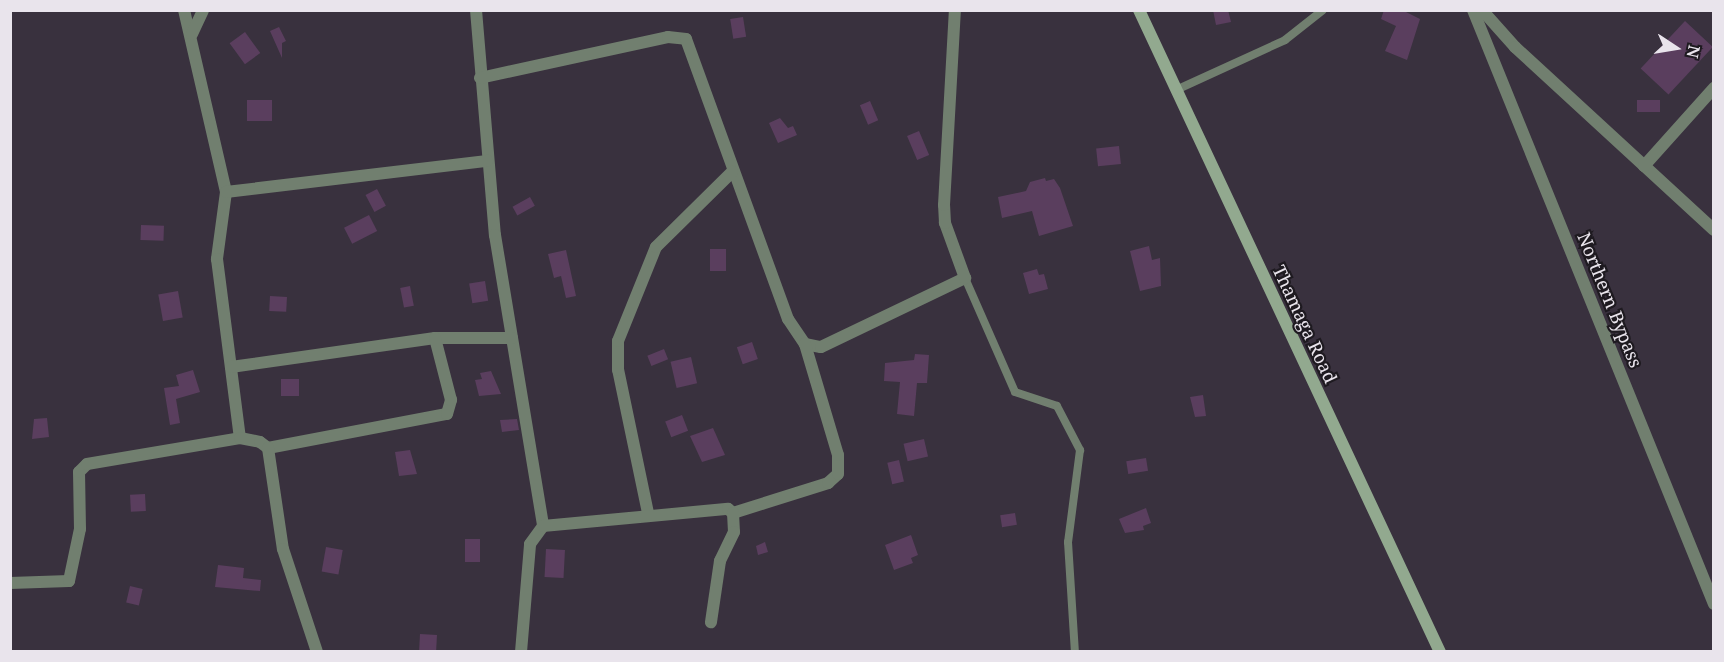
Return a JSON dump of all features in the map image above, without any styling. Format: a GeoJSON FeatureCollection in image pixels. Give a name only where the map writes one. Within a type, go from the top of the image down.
{"type":"FeatureCollection","features":[{"type":"Feature","properties":{"kind":"main road","name":"Thamaga Road"},"geometry":{"type":"LineString","coordinates":[[1139,10],[1440,651]]}},
{"type":"Feature","properties":{"kind":"street"},"geometry":{"type":"LineString","coordinates":[[184,10],[192,34],[226,192],[217,259],[240,438]]}},
{"type":"Feature","properties":{"kind":"street"},"geometry":{"type":"LineString","coordinates":[[192,34],[204,10]]}},
{"type":"Feature","properties":{"kind":"street"},"geometry":{"type":"LineString","coordinates":[[476,10],[487,161],[512,338],[543,526],[531,543],[521,651]]}},
{"type":"Feature","properties":{"kind":"street"},"geometry":{"type":"LineString","coordinates":[[805,344],[821,347],[966,278],[945,223],[944,205],[955,10]]}},
{"type":"Feature","properties":{"kind":"street","name":"Northern Bypass"},"geometry":{"type":"LineString","coordinates":[[1473,10],[1713,604]]}},
{"type":"Feature","properties":{"kind":"street"},"geometry":{"type":"LineString","coordinates":[[1482,10],[1515,47],[1713,230]]}},
{"type":"Feature","properties":{"kind":"street"},"geometry":{"type":"LineString","coordinates":[[480,78],[668,37],[686,39],[732,172],[788,319],[805,344],[838,455],[838,474],[828,483],[733,513]]}},
{"type":"Feature","properties":{"kind":"street"},"geometry":{"type":"LineString","coordinates":[[1644,166],[1713,88]]}},
{"type":"Feature","properties":{"kind":"street"},"geometry":{"type":"LineString","coordinates":[[226,192],[487,161]]}},
{"type":"Feature","properties":{"kind":"street"},"geometry":{"type":"LineString","coordinates":[[648,513],[618,370],[618,341],[657,247],[732,172]]}},
{"type":"Feature","properties":{"kind":"street"},"geometry":{"type":"LineString","coordinates":[[231,367],[435,338],[512,338]]}},
{"type":"Feature","properties":{"kind":"street"},"geometry":{"type":"LineString","coordinates":[[268,448],[447,414],[451,400],[435,338]]}},
{"type":"Feature","properties":{"kind":"street"},"geometry":{"type":"LineString","coordinates":[[10,583],[69,580],[80,529],[79,472],[87,464],[240,438],[260,441],[268,448],[283,549],[317,651]]}},
{"type":"Feature","properties":{"kind":"street"},"geometry":{"type":"LineString","coordinates":[[543,526],[648,513],[728,509],[733,513],[734,532],[715,579],[711,622]]}},
{"type":"Feature","properties":{"kind":"lane"},"geometry":{"type":"LineString","coordinates":[[1176,90],[1285,40],[1323,10]]}},
{"type":"Feature","properties":{"kind":"lane"},"geometry":{"type":"LineString","coordinates":[[966,278],[1015,392],[1057,406],[1080,450],[1068,542],[1075,651]]}},
{"type":"Feature","properties":{"kind":"building"},"geometry":{"type":"Polygon","coordinates":[[[1213,10],[1228,10],[1231,22],[1216,25],[1213,10]]]}},
{"type":"Feature","properties":{"kind":"building"},"geometry":{"type":"Polygon","coordinates":[[[1384,10],[1402,10],[1420,19],[1407,60],[1385,51],[1396,26],[1381,19],[1384,10]]]}},
{"type":"Feature","properties":{"kind":"building"},"geometry":{"type":"Polygon","coordinates":[[[743,17],[746,37],[733,39],[730,19],[743,17]]]}},
{"type":"Feature","properties":{"kind":"building"},"geometry":{"type":"Polygon","coordinates":[[[1685,21],[1713,47],[1668,94],[1641,69],[1685,21]]]}},
{"type":"Feature","properties":{"kind":"building"},"geometry":{"type":"Polygon","coordinates":[[[279,27],[286,41],[282,43],[282,58],[270,31],[279,27]]]}},
{"type":"Feature","properties":{"kind":"building"},"geometry":{"type":"Polygon","coordinates":[[[245,32],[260,53],[245,64],[230,43],[245,32]]]}},
{"type":"Feature","properties":{"kind":"building"},"geometry":{"type":"Polygon","coordinates":[[[247,100],[272,100],[272,121],[247,121],[247,100]]]}},
{"type":"Feature","properties":{"kind":"building"},"geometry":{"type":"Polygon","coordinates":[[[1637,100],[1660,100],[1660,112],[1637,112],[1637,100]]]}},
{"type":"Feature","properties":{"kind":"building"},"geometry":{"type":"Polygon","coordinates":[[[870,101],[878,120],[868,125],[860,105],[870,101]]]}},
{"type":"Feature","properties":{"kind":"building"},"geometry":{"type":"Polygon","coordinates":[[[780,118],[788,128],[793,126],[797,135],[778,143],[769,123],[780,118]]]}},
{"type":"Feature","properties":{"kind":"building"},"geometry":{"type":"Polygon","coordinates":[[[919,131],[929,155],[917,160],[907,136],[919,131]]]}},
{"type":"Feature","properties":{"kind":"building"},"geometry":{"type":"Polygon","coordinates":[[[1119,146],[1121,164],[1098,166],[1096,148],[1119,146]]]}},
{"type":"Feature","properties":{"kind":"building"},"geometry":{"type":"Polygon","coordinates":[[[1045,178],[1046,181],[1054,179],[1060,188],[1073,226],[1039,236],[1032,211],[1002,218],[998,197],[1026,191],[1030,182],[1045,178]]]}},
{"type":"Feature","properties":{"kind":"building"},"geometry":{"type":"Polygon","coordinates":[[[377,189],[386,206],[374,212],[366,195],[377,189]]]}},
{"type":"Feature","properties":{"kind":"building"},"geometry":{"type":"Polygon","coordinates":[[[530,197],[535,206],[517,215],[513,207],[530,197]]]}},
{"type":"Feature","properties":{"kind":"building"},"geometry":{"type":"Polygon","coordinates":[[[369,215],[377,231],[352,244],[344,228],[369,215]]]}},
{"type":"Feature","properties":{"kind":"building"},"geometry":{"type":"Polygon","coordinates":[[[141,225],[164,226],[163,241],[140,240],[141,225]]]}},
{"type":"Feature","properties":{"kind":"building"},"geometry":{"type":"Polygon","coordinates":[[[1149,246],[1152,260],[1160,258],[1161,286],[1140,291],[1130,251],[1149,246]]]}},
{"type":"Feature","properties":{"kind":"building"},"geometry":{"type":"Polygon","coordinates":[[[710,249],[726,249],[726,271],[710,271],[710,249]]]}},
{"type":"Feature","properties":{"kind":"building"},"geometry":{"type":"Polygon","coordinates":[[[566,250],[576,296],[566,298],[561,276],[554,278],[548,254],[566,250]]]}},
{"type":"Feature","properties":{"kind":"building"},"geometry":{"type":"Polygon","coordinates":[[[1037,269],[1039,275],[1044,274],[1048,289],[1029,294],[1023,273],[1037,269]]]}},
{"type":"Feature","properties":{"kind":"building"},"geometry":{"type":"Polygon","coordinates":[[[485,281],[488,301],[472,303],[469,284],[485,281]]]}},
{"type":"Feature","properties":{"kind":"building"},"geometry":{"type":"Polygon","coordinates":[[[410,286],[414,306],[404,308],[400,288],[410,286]]]}},
{"type":"Feature","properties":{"kind":"building"},"geometry":{"type":"Polygon","coordinates":[[[178,291],[183,318],[163,321],[158,294],[178,291]]]}},
{"type":"Feature","properties":{"kind":"building"},"geometry":{"type":"Polygon","coordinates":[[[270,296],[287,297],[286,312],[269,311],[270,296]]]}},
{"type":"Feature","properties":{"kind":"building"},"geometry":{"type":"Polygon","coordinates":[[[752,342],[758,359],[743,364],[737,347],[752,342]]]}},
{"type":"Feature","properties":{"kind":"building"},"geometry":{"type":"Polygon","coordinates":[[[664,349],[668,359],[651,366],[647,356],[664,349]]]}},
{"type":"Feature","properties":{"kind":"building"},"geometry":{"type":"Polygon","coordinates":[[[915,354],[929,355],[927,383],[917,383],[914,416],[897,414],[900,382],[884,381],[885,363],[914,360],[915,354]]]}},
{"type":"Feature","properties":{"kind":"building"},"geometry":{"type":"Polygon","coordinates":[[[691,357],[697,383],[677,388],[671,362],[691,357]]]}},
{"type":"Feature","properties":{"kind":"building"},"geometry":{"type":"Polygon","coordinates":[[[193,370],[200,392],[176,399],[180,423],[170,425],[164,388],[179,386],[176,375],[193,370]]]}},
{"type":"Feature","properties":{"kind":"building"},"geometry":{"type":"Polygon","coordinates":[[[491,371],[501,394],[479,396],[475,380],[482,379],[480,373],[491,371]]]}},
{"type":"Feature","properties":{"kind":"building"},"geometry":{"type":"Polygon","coordinates":[[[281,379],[299,379],[299,396],[281,396],[281,379]]]}},
{"type":"Feature","properties":{"kind":"building"},"geometry":{"type":"Polygon","coordinates":[[[1203,395],[1206,416],[1195,417],[1190,397],[1203,395]]]}},
{"type":"Feature","properties":{"kind":"building"},"geometry":{"type":"Polygon","coordinates":[[[682,415],[688,431],[671,437],[665,421],[682,415]]]}},
{"type":"Feature","properties":{"kind":"building"},"geometry":{"type":"Polygon","coordinates":[[[47,418],[49,437],[32,439],[34,419],[47,418]]]}},
{"type":"Feature","properties":{"kind":"building"},"geometry":{"type":"Polygon","coordinates":[[[517,419],[519,430],[502,432],[500,420],[517,419]]]}},
{"type":"Feature","properties":{"kind":"building"},"geometry":{"type":"Polygon","coordinates":[[[713,428],[725,455],[702,462],[690,436],[713,428]]]}},
{"type":"Feature","properties":{"kind":"building"},"geometry":{"type":"Polygon","coordinates":[[[924,439],[928,457],[908,461],[904,444],[924,439]]]}},
{"type":"Feature","properties":{"kind":"building"},"geometry":{"type":"Polygon","coordinates":[[[410,450],[417,474],[399,476],[395,452],[410,450]]]}},
{"type":"Feature","properties":{"kind":"building"},"geometry":{"type":"Polygon","coordinates":[[[1146,458],[1148,471],[1128,474],[1126,461],[1146,458]]]}},
{"type":"Feature","properties":{"kind":"building"},"geometry":{"type":"Polygon","coordinates":[[[899,460],[904,481],[892,484],[887,463],[899,460]]]}},
{"type":"Feature","properties":{"kind":"building"},"geometry":{"type":"Polygon","coordinates":[[[145,494],[146,511],[131,512],[130,495],[145,494]]]}},
{"type":"Feature","properties":{"kind":"building"},"geometry":{"type":"Polygon","coordinates":[[[1146,508],[1151,523],[1143,526],[1144,530],[1125,533],[1119,519],[1146,508]]]}},
{"type":"Feature","properties":{"kind":"building"},"geometry":{"type":"Polygon","coordinates":[[[1015,513],[1017,525],[1002,527],[1000,515],[1015,513]]]}},
{"type":"Feature","properties":{"kind":"building"},"geometry":{"type":"Polygon","coordinates":[[[911,535],[918,555],[911,558],[913,563],[894,570],[885,545],[911,535]]]}},
{"type":"Feature","properties":{"kind":"building"},"geometry":{"type":"Polygon","coordinates":[[[465,539],[480,539],[480,562],[465,562],[465,539]]]}},
{"type":"Feature","properties":{"kind":"building"},"geometry":{"type":"Polygon","coordinates":[[[765,542],[768,552],[758,555],[756,546],[765,542]]]}},
{"type":"Feature","properties":{"kind":"building"},"geometry":{"type":"Polygon","coordinates":[[[326,547],[343,550],[338,575],[322,572],[326,547]]]}},
{"type":"Feature","properties":{"kind":"building"},"geometry":{"type":"Polygon","coordinates":[[[546,549],[565,550],[564,578],[545,577],[546,549]]]}},
{"type":"Feature","properties":{"kind":"building"},"geometry":{"type":"Polygon","coordinates":[[[218,565],[244,568],[243,578],[261,580],[260,591],[215,587],[218,565]]]}},
{"type":"Feature","properties":{"kind":"building"},"geometry":{"type":"Polygon","coordinates":[[[130,586],[143,589],[139,605],[126,603],[130,586]]]}},
{"type":"Feature","properties":{"kind":"building"},"geometry":{"type":"Polygon","coordinates":[[[420,634],[437,635],[436,652],[419,651],[420,634]]]}}]}
